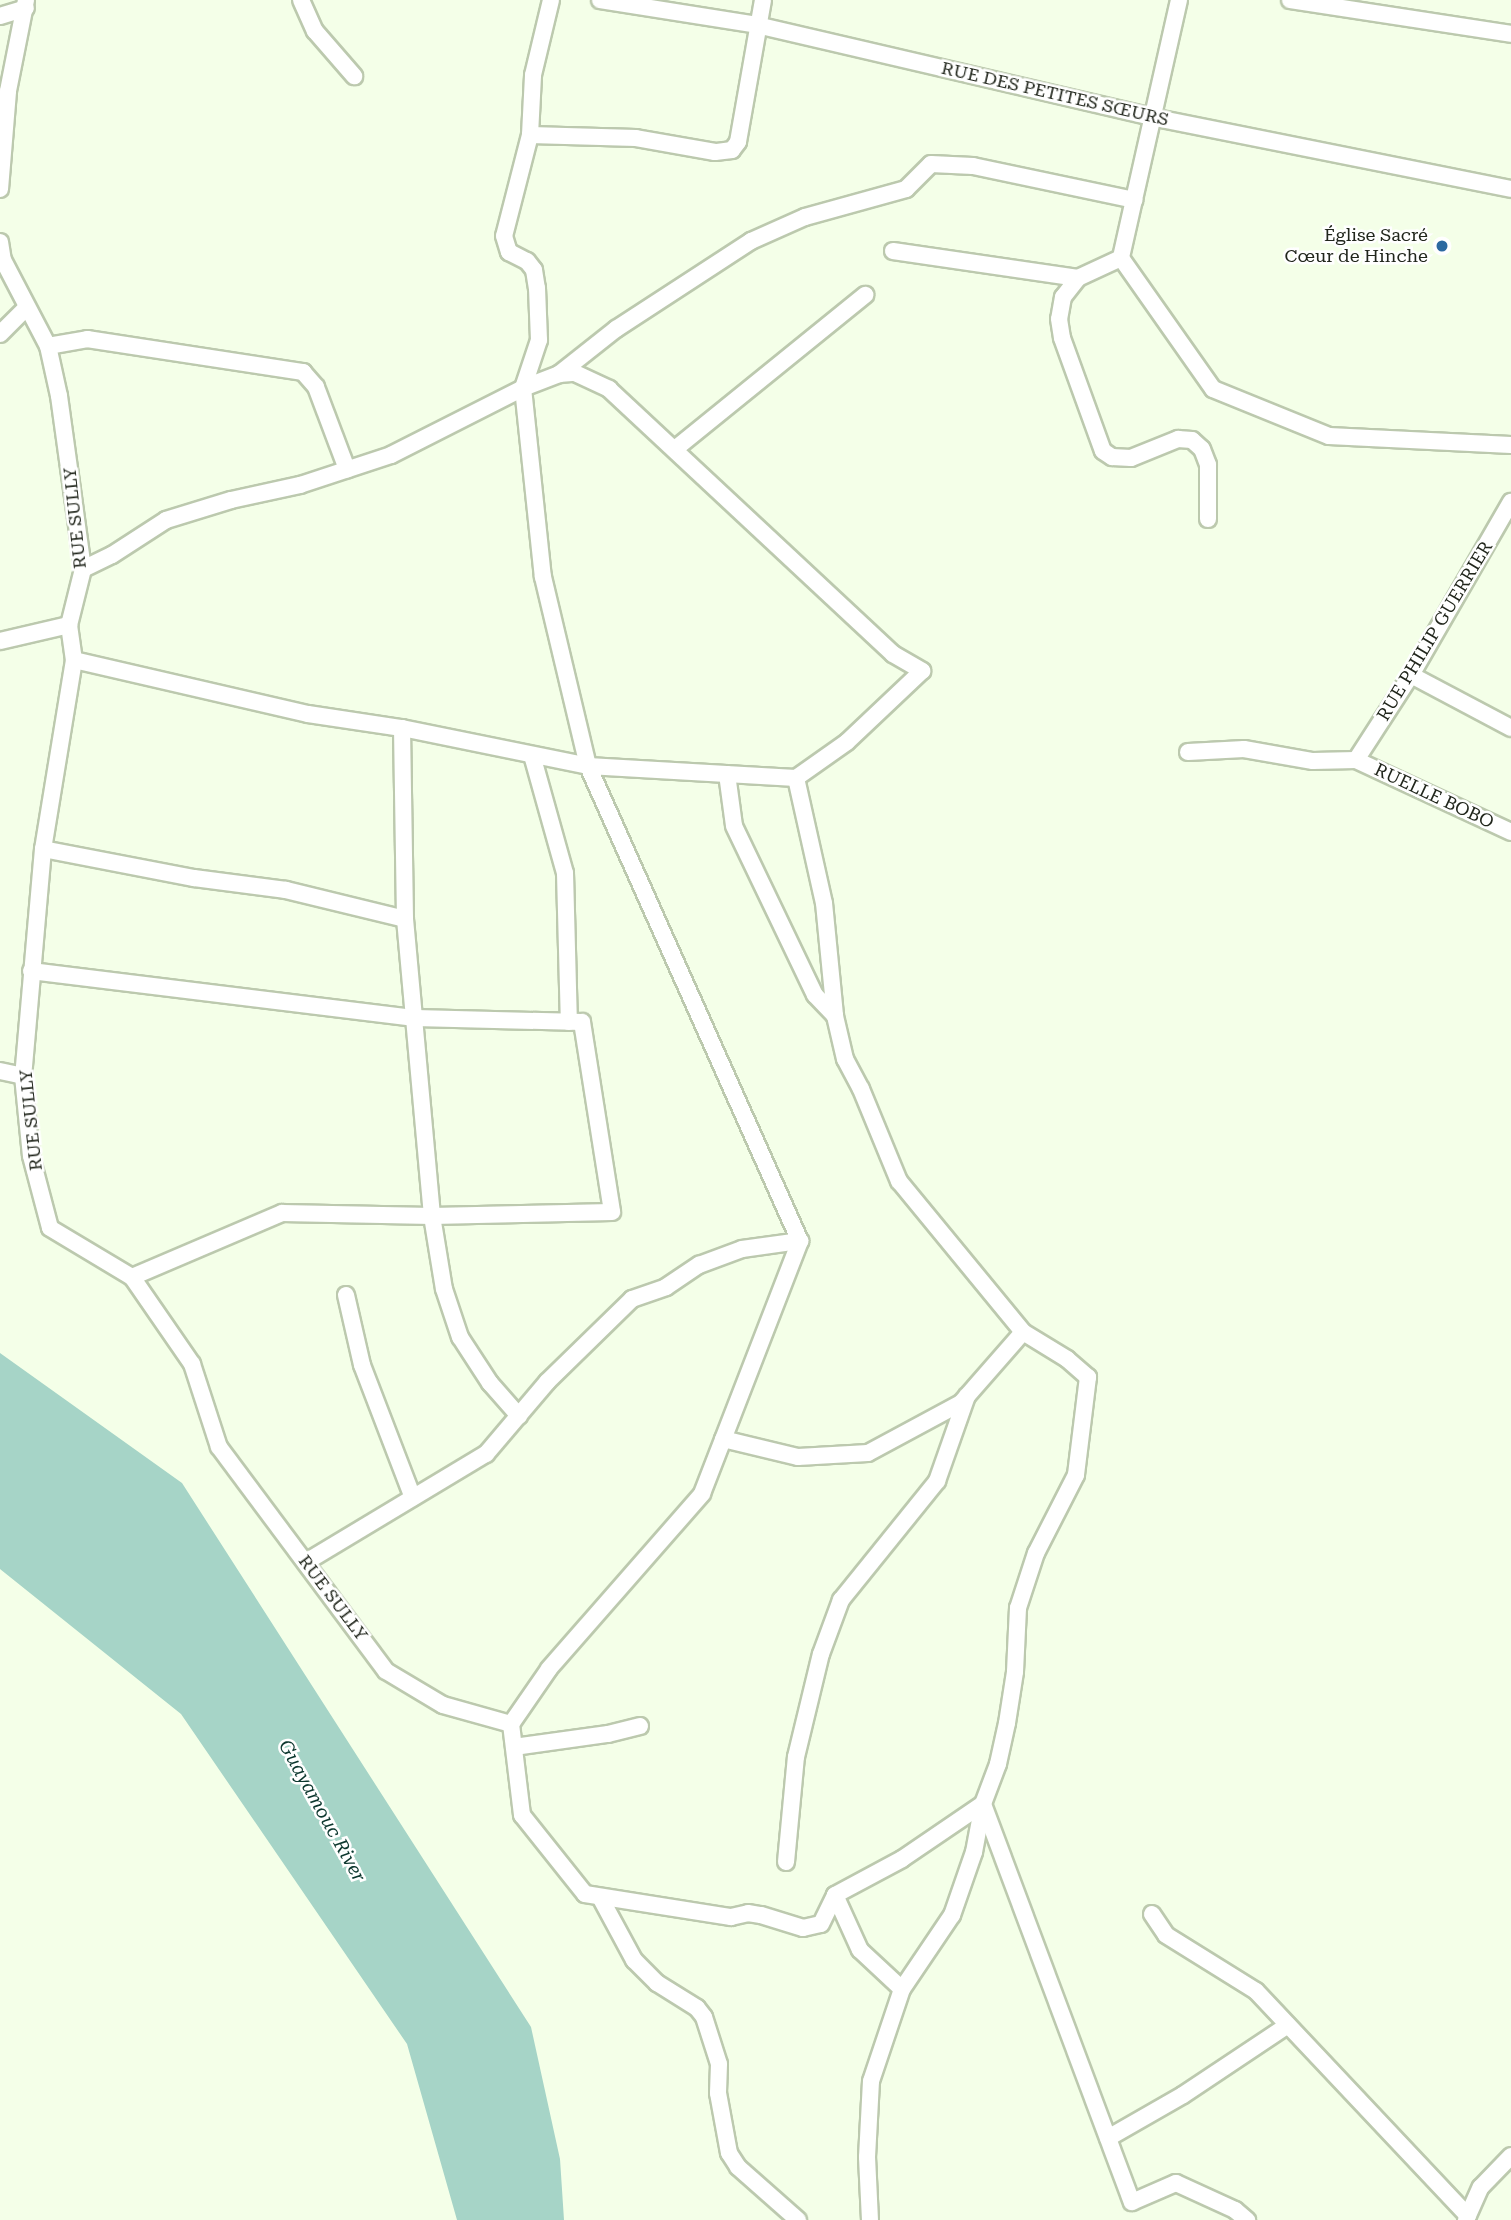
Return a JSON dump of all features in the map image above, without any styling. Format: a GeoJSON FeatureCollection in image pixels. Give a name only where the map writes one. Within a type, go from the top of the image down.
{"type":"FeatureCollection","features":[{"type":"Feature","properties":{"kind":"street"},"geometry":{"type":"LineString","coordinates":[[301,0],[315,30],[354,76]]}},
{"type":"Feature","properties":{"kind":"street"},"geometry":{"type":"LineString","coordinates":[[551,0],[533,75],[530,135],[504,236],[509,252],[527,261],[534,270],[537,288],[539,340],[523,388],[543,577],[588,766],[800,1241],[702,1494],[549,1669],[511,1724],[522,1815],[585,1894],[731,1917],[761,1915],[803,1928],[821,1924],[835,1895],[902,1859],[983,1804]]}},
{"type":"Feature","properties":{"kind":"street","name":"RUE DES PETITES SŒURS"},"geometry":{"type":"LineString","coordinates":[[600,0],[757,25],[1151,117],[1511,189]]}},
{"type":"Feature","properties":{"kind":"street"},"geometry":{"type":"LineString","coordinates":[[530,135],[636,138],[715,152],[732,150],[738,142],[763,0]]}},
{"type":"Feature","properties":{"kind":"street"},"geometry":{"type":"LineString","coordinates":[[1179,0],[1121,258],[1213,389],[1329,436],[1511,445]]}},
{"type":"Feature","properties":{"kind":"street"},"geometry":{"type":"LineString","coordinates":[[1290,0],[1511,34]]}},
{"type":"Feature","properties":{"kind":"street"},"geometry":{"type":"LineString","coordinates":[[0,16],[26,4]]}},
{"type":"Feature","properties":{"kind":"street"},"geometry":{"type":"LineString","coordinates":[[0,189],[9,91],[26,4]]}},
{"type":"Feature","properties":{"kind":"street"},"geometry":{"type":"LineString","coordinates":[[83,569],[112,555],[166,520],[391,455],[523,388],[559,374],[616,329],[751,242],[804,217],[906,189],[931,164],[973,166],[1134,200]]}},
{"type":"Feature","properties":{"kind":"street","name":"RUE SULLY"},"geometry":{"type":"LineString","coordinates":[[0,242],[1,260],[48,346],[59,396],[83,569],[69,625],[74,660],[43,849],[23,1076],[31,1156],[50,1228],[132,1277],[192,1364],[219,1447],[386,1671],[443,1705],[511,1724]]}},
{"type":"Feature","properties":{"kind":"street"},"geometry":{"type":"LineString","coordinates":[[893,251],[1077,278]]}},
{"type":"Feature","properties":{"kind":"street"},"geometry":{"type":"LineString","coordinates":[[1121,258],[1077,278],[1063,297],[1059,319],[1062,338],[1103,451],[1112,457],[1130,458],[1178,439],[1192,440],[1202,449],[1208,465],[1208,519]]}},
{"type":"Feature","properties":{"kind":"street"},"geometry":{"type":"LineString","coordinates":[[674,449],[865,295]]}},
{"type":"Feature","properties":{"kind":"street"},"geometry":{"type":"LineString","coordinates":[[0,334],[26,308]]}},
{"type":"Feature","properties":{"kind":"street"},"geometry":{"type":"LineString","coordinates":[[48,346],[87,339],[303,372],[316,387],[347,469]]}},
{"type":"Feature","properties":{"kind":"street"},"geometry":{"type":"LineString","coordinates":[[74,660],[308,714],[402,728],[588,766],[796,778],[847,742],[922,671],[893,654],[609,389],[575,373],[559,374]]}},
{"type":"Feature","properties":{"kind":"street","name":"RUE PHILIP GUERRIER"},"geometry":{"type":"LineString","coordinates":[[1356,760],[1411,675],[1511,502]]}},
{"type":"Feature","properties":{"kind":"street"},"geometry":{"type":"LineString","coordinates":[[0,641],[69,625]]}},
{"type":"Feature","properties":{"kind":"street"},"geometry":{"type":"LineString","coordinates":[[1411,675],[1511,728]]}},
{"type":"Feature","properties":{"kind":"street"},"geometry":{"type":"LineString","coordinates":[[402,728],[405,919],[432,1216],[444,1289],[460,1337],[490,1383],[519,1416]]}},
{"type":"Feature","properties":{"kind":"street"},"geometry":{"type":"LineString","coordinates":[[1188,752],[1244,749],[1313,761],[1356,760]]}},
{"type":"Feature","properties":{"kind":"street"},"geometry":{"type":"LineString","coordinates":[[532,755],[565,873],[569,1022]]}},
{"type":"Feature","properties":{"kind":"street","name":"RUELLE BOBO"},"geometry":{"type":"LineString","coordinates":[[1356,760],[1511,832]]}},
{"type":"Feature","properties":{"kind":"street"},"geometry":{"type":"LineString","coordinates":[[727,774],[734,826],[815,995],[835,1016]]}},
{"type":"Feature","properties":{"kind":"street"},"geometry":{"type":"LineString","coordinates":[[796,778],[824,903],[835,1016],[845,1059],[861,1089],[898,1181],[1023,1332],[1067,1359],[1088,1377],[1076,1475],[1036,1553],[1018,1608],[1015,1672],[1007,1723],[998,1764],[983,1804],[974,1852],[952,1915],[902,1989],[871,2081],[867,2157],[870,2220]]}},
{"type":"Feature","properties":{"kind":"street"},"geometry":{"type":"LineString","coordinates":[[43,849],[194,878],[286,890],[405,919]]}},
{"type":"Feature","properties":{"kind":"street"},"geometry":{"type":"LineString","coordinates":[[32,971],[415,1018],[582,1022],[612,1212],[432,1216],[282,1213],[132,1277]]}},
{"type":"Feature","properties":{"kind":"street"},"geometry":{"type":"LineString","coordinates":[[0,1071],[23,1076]]}},
{"type":"Feature","properties":{"kind":"street"},"geometry":{"type":"LineString","coordinates":[[306,1562],[486,1454],[547,1382],[632,1299],[666,1287],[699,1265],[742,1249],[800,1241]]}},
{"type":"Feature","properties":{"kind":"street"},"geometry":{"type":"LineString","coordinates":[[346,1296],[362,1365],[413,1498]]}},
{"type":"Feature","properties":{"kind":"street"},"geometry":{"type":"LineString","coordinates":[[723,1438],[798,1457],[868,1452],[961,1403],[1023,1332]]}},
{"type":"Feature","properties":{"kind":"street"},"geometry":{"type":"LineString","coordinates":[[786,1861],[796,1756],[821,1654],[841,1600],[937,1480],[967,1396]]}},
{"type":"Feature","properties":{"kind":"street"},"geometry":{"type":"LineString","coordinates":[[514,1747],[608,1734],[640,1726]]}},
{"type":"Feature","properties":{"kind":"street"},"geometry":{"type":"LineString","coordinates":[[983,1804],[1132,2202],[1176,2183],[1235,2210],[1247,2220]]}},
{"type":"Feature","properties":{"kind":"street"},"geometry":{"type":"LineString","coordinates":[[835,1895],[860,1950],[902,1989]]}},
{"type":"Feature","properties":{"kind":"street"},"geometry":{"type":"LineString","coordinates":[[600,1897],[634,1960],[657,1983],[697,2008],[704,2017],[719,2064],[718,2093],[729,2152],[738,2167],[798,2220]]}},
{"type":"Feature","properties":{"kind":"street"},"geometry":{"type":"LineString","coordinates":[[1152,1914],[1166,1935],[1256,1991],[1467,2218],[1481,2187],[1511,2156]]}},
{"type":"Feature","properties":{"kind":"street"},"geometry":{"type":"LineString","coordinates":[[1108,2138],[1184,2095],[1288,2025]]}},
{"type":"Feature","properties":{"kind":"water","name":"Guayamouc River"},"geometry":{"type":"Polygon","coordinates":[[[0,1353],[182,1483],[531,2027],[560,2159],[564,2220],[457,2220],[407,2044],[181,1714],[0,1569],[0,1353]]]}},
{"type":"Feature","properties":{"kind":"place","name":"Église Sacré Cœur de Hinche"},"geometry":{"type":"Point","coordinates":[1442,246]}}]}
